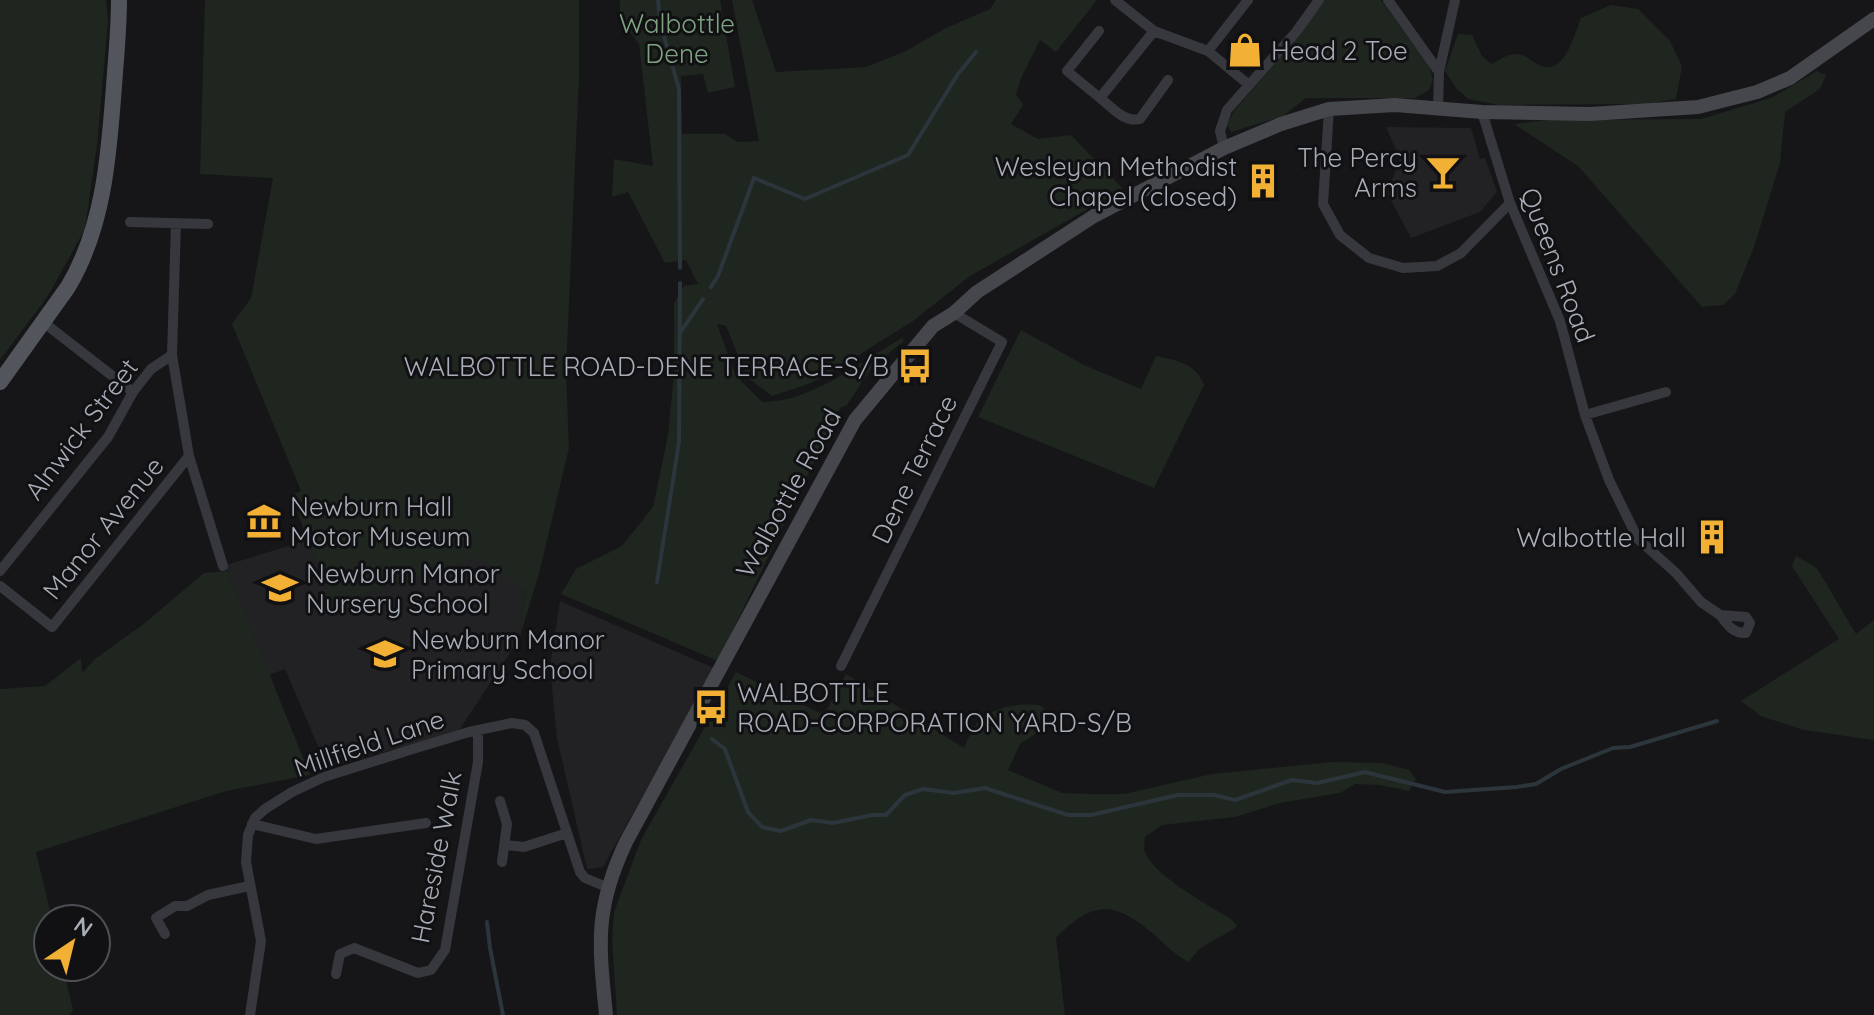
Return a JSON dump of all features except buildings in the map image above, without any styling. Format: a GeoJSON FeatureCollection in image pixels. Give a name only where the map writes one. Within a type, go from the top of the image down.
{"type":"FeatureCollection","features":[{"type":"Feature","properties":{"kind":"main road"},"geometry":{"type":"LineString","coordinates":[[3,373],[68,287],[93,229],[108,160],[119,0]]}},
{"type":"Feature","properties":{"kind":"street"},"geometry":{"type":"LineString","coordinates":[[1115,0],[1154,31],[1208,51],[1249,85]]}},
{"type":"Feature","properties":{"kind":"street"},"geometry":{"type":"LineString","coordinates":[[1208,51],[1248,0]]}},
{"type":"Feature","properties":{"kind":"street"},"geometry":{"type":"LineString","coordinates":[[1224,148],[1220,131],[1227,110],[1296,32],[1319,0]]}},
{"type":"Feature","properties":{"kind":"street"},"geometry":{"type":"LineString","coordinates":[[1388,0],[1439,72]]}},
{"type":"Feature","properties":{"kind":"street"},"geometry":{"type":"LineString","coordinates":[[1438,108],[1439,72],[1455,0]]}},
{"type":"Feature","properties":{"kind":"street"},"geometry":{"type":"LineString","coordinates":[[1510,203],[1461,253],[1437,266],[1403,268],[1369,258],[1340,235],[1323,204],[1329,109],[1395,105],[1482,112],[1590,114],[1698,107],[1757,92],[1790,78],[1874,19]]}},
{"type":"Feature","properties":{"kind":"street"},"geometry":{"type":"LineString","coordinates":[[1099,31],[1067,71],[1100,98],[1128,120],[1134,121],[1140,119],[1168,87]]}},
{"type":"Feature","properties":{"kind":"street"},"geometry":{"type":"LineString","coordinates":[[1100,98],[1154,31]]}},
{"type":"Feature","properties":{"kind":"street","name":"Walbottle Road"},"geometry":{"type":"LineString","coordinates":[[606,1015],[599,939],[609,888],[626,842],[855,420],[933,326],[954,313],[977,292],[1094,216],[1224,148],[1281,124],[1329,109]]}},
{"type":"Feature","properties":{"kind":"street","name":"Queens Road"},"geometry":{"type":"LineString","coordinates":[[1482,112],[1510,203],[1560,321],[1585,415],[1609,480],[1638,539],[1676,573],[1701,602],[1720,615]]}},
{"type":"Feature","properties":{"kind":"street"},"geometry":{"type":"LineString","coordinates":[[130,222],[208,224]]}},
{"type":"Feature","properties":{"kind":"street"},"geometry":{"type":"LineString","coordinates":[[176,223],[172,355],[189,456],[223,566]]}},
{"type":"Feature","properties":{"kind":"street","name":"Dene Terrace"},"geometry":{"type":"LineString","coordinates":[[841,666],[1002,342],[954,313]]}},
{"type":"Feature","properties":{"kind":"street"},"geometry":{"type":"LineString","coordinates":[[43,322],[133,392]]}},
{"type":"Feature","properties":{"kind":"street","name":"Alnwick Street"},"geometry":{"type":"LineString","coordinates":[[0,571],[108,437],[133,392],[151,369],[172,355]]}},
{"type":"Feature","properties":{"kind":"street"},"geometry":{"type":"LineString","coordinates":[[1585,415],[1666,392]]}},
{"type":"Feature","properties":{"kind":"street","name":"Manor Avenue"},"geometry":{"type":"LineString","coordinates":[[0,586],[52,627],[189,456]]}},
{"type":"Feature","properties":{"kind":"street","name":"Millfield Lane"},"geometry":{"type":"LineString","coordinates":[[252,824],[274,803],[324,777],[478,730],[512,723],[525,725],[534,733],[567,833]]}},
{"type":"Feature","properties":{"kind":"street","name":"Hareside Walk"},"geometry":{"type":"LineString","coordinates":[[336,974],[340,954],[354,948],[418,973],[431,970],[445,950],[478,762],[478,730]]}},
{"type":"Feature","properties":{"kind":"street"},"geometry":{"type":"LineString","coordinates":[[500,801],[507,824],[502,862]]}},
{"type":"Feature","properties":{"kind":"street"},"geometry":{"type":"LineString","coordinates":[[250,1015],[261,941],[246,862],[252,824],[316,839],[426,823]]}},
{"type":"Feature","properties":{"kind":"street"},"geometry":{"type":"LineString","coordinates":[[505,845],[524,847],[567,833],[580,872],[585,878],[609,888]]}},
{"type":"Feature","properties":{"kind":"street"},"geometry":{"type":"LineString","coordinates":[[165,934],[156,918],[175,906],[187,906],[216,892],[249,886]]}},
{"type":"Feature","properties":{"kind":"shaded area","name":"The Percy Arms"},"geometry":{"type":"Polygon","coordinates":[[[1386,127],[1471,128],[1480,159],[1485,158],[1497,192],[1480,212],[1411,238],[1387,193],[1400,159],[1386,127]]]}},
{"type":"Feature","properties":{"kind":"shaded area","name":"Newburn Manor Primary School"},"geometry":{"type":"Polygon","coordinates":[[[308,540],[332,604],[479,556],[525,591],[519,639],[458,732],[327,767],[285,669],[269,675],[228,571],[223,566],[308,540]]]}},
{"type":"Feature","properties":{"kind":"shaded area"},"geometry":{"type":"Polygon","coordinates":[[[560,601],[714,668],[603,867],[587,869],[557,738],[550,667],[560,601]]]}},
{"type":"Feature","properties":{"kind":"green space"},"geometry":{"type":"Polygon","coordinates":[[[0,0],[106,0],[108,22],[97,145],[85,229],[48,296],[0,360],[0,0]]]}},
{"type":"Feature","properties":{"kind":"green space"},"geometry":{"type":"Polygon","coordinates":[[[205,0],[579,0],[579,76],[566,372],[569,448],[539,574],[519,639],[525,591],[479,557],[332,604],[291,495],[301,491],[232,324],[251,298],[273,178],[200,174],[205,0]]]}},
{"type":"Feature","properties":{"kind":"green space","name":"Walbottle Dene"},"geometry":{"type":"Polygon","coordinates":[[[620,0],[720,0],[735,87],[708,93],[703,74],[681,76],[682,134],[725,134],[738,142],[759,141],[732,0],[752,0],[776,72],[866,67],[906,51],[946,28],[990,9],[996,0],[1097,0],[1056,52],[1040,40],[1022,76],[1016,94],[1023,105],[1011,124],[1038,139],[1071,135],[1123,189],[970,276],[913,321],[833,371],[811,383],[772,396],[747,377],[726,326],[717,324],[736,376],[762,402],[781,400],[817,388],[902,338],[904,341],[872,367],[847,405],[840,408],[718,661],[561,594],[576,569],[622,546],[653,507],[668,435],[674,374],[674,303],[684,286],[698,284],[686,260],[665,263],[628,192],[612,197],[614,159],[653,166],[639,44],[620,19],[620,0]]]}},
{"type":"Feature","properties":{"kind":"green space"},"geometry":{"type":"Polygon","coordinates":[[[1324,0],[1381,0],[1430,68],[1433,80],[1429,90],[1415,98],[1306,98],[1283,116],[1231,132],[1227,125],[1234,111],[1324,0]]]}},
{"type":"Feature","properties":{"kind":"green space"},"geometry":{"type":"Polygon","coordinates":[[[1611,5],[1638,9],[1670,41],[1682,66],[1676,99],[1647,104],[1499,105],[1468,99],[1445,71],[1458,34],[1472,35],[1482,56],[1491,64],[1518,54],[1543,67],[1552,67],[1565,55],[1581,18],[1611,5]]]}},
{"type":"Feature","properties":{"kind":"green space"},"geometry":{"type":"Polygon","coordinates":[[[1817,71],[1826,75],[1820,89],[1785,112],[1780,163],[1754,247],[1735,294],[1723,305],[1702,307],[1578,166],[1514,124],[1548,120],[1701,119],[1771,98],[1817,71]]]}},
{"type":"Feature","properties":{"kind":"green space"},"geometry":{"type":"Polygon","coordinates":[[[1021,330],[1084,365],[1141,389],[1156,356],[1178,361],[1196,372],[1204,385],[1154,488],[978,417],[1021,330]]]}},
{"type":"Feature","properties":{"kind":"green space"},"geometry":{"type":"Polygon","coordinates":[[[1796,556],[1817,568],[1856,634],[1874,620],[1874,740],[1804,730],[1761,716],[1741,701],[1839,639],[1792,566],[1796,556]]]}},
{"type":"Feature","properties":{"kind":"green space"},"geometry":{"type":"Polygon","coordinates":[[[228,571],[310,775],[226,791],[36,852],[48,903],[32,903],[32,983],[67,983],[73,1010],[69,1015],[0,1015],[0,689],[45,686],[81,658],[82,673],[95,659],[145,623],[204,573],[228,571]]]}},
{"type":"Feature","properties":{"kind":"green space"},"geometry":{"type":"Polygon","coordinates":[[[736,672],[824,715],[846,674],[964,748],[975,726],[994,711],[1010,706],[1042,706],[1047,714],[1037,733],[1020,744],[1008,770],[1062,793],[1124,794],[1212,774],[1332,762],[1383,763],[1409,770],[1416,779],[1409,791],[1355,784],[1340,793],[1280,803],[1235,817],[1162,825],[1145,837],[1144,850],[1149,860],[1170,879],[1237,926],[1206,945],[1189,962],[1131,917],[1107,909],[1083,916],[1056,938],[1065,1015],[617,1015],[612,940],[614,912],[641,840],[736,672]]]}},
{"type":"Feature","properties":{"kind":"waterway"},"geometry":{"type":"LineString","coordinates":[[658,0],[660,22],[679,89],[680,268]]}},
{"type":"Feature","properties":{"kind":"waterway"},"geometry":{"type":"LineString","coordinates":[[711,287],[718,276],[754,178],[805,199],[908,155],[958,74],[976,52]]}},
{"type":"Feature","properties":{"kind":"waterway"},"geometry":{"type":"LineString","coordinates":[[657,582],[679,442],[680,283]]}},
{"type":"Feature","properties":{"kind":"waterway"},"geometry":{"type":"LineString","coordinates":[[680,333],[703,299]]}},
{"type":"Feature","properties":{"kind":"waterway"},"geometry":{"type":"LineString","coordinates":[[712,739],[725,749],[748,812],[762,827],[781,831],[811,820],[833,823],[886,815],[905,795],[923,789],[954,793],[985,788],[1068,815],[1091,815],[1178,795],[1214,795],[1235,800],[1292,780],[1317,783],[1365,772],[1445,792],[1517,787],[1536,784],[1561,769],[1613,748],[1630,747],[1717,721]]}},
{"type":"Feature","properties":{"kind":"waterway"},"geometry":{"type":"LineString","coordinates":[[487,922],[503,1015]]}},
{"type":"Feature","properties":{"kind":"place","name":"Head 2 Toe"},"geometry":{"type":"Point","coordinates":[1245,50]}},
{"type":"Feature","properties":{"kind":"place","name":"The Percy Arms"},"geometry":{"type":"Point","coordinates":[1443,172]}},
{"type":"Feature","properties":{"kind":"place","name":"Wesleyan Methodist Chapel (closed)"},"geometry":{"type":"Point","coordinates":[1263,181]}},
{"type":"Feature","properties":{"kind":"place","name":"WALBOTTLE ROAD-DENE TERRACE-S/B"},"geometry":{"type":"Point","coordinates":[915,366]}},
{"type":"Feature","properties":{"kind":"place","name":"Newburn Hall Motor Museum"},"geometry":{"type":"Point","coordinates":[264,521]}},
{"type":"Feature","properties":{"kind":"place","name":"Walbottle Hall"},"geometry":{"type":"Point","coordinates":[1712,537]}},
{"type":"Feature","properties":{"kind":"place","name":"Newburn Manor Nursery School"},"geometry":{"type":"Point","coordinates":[280,588]}},
{"type":"Feature","properties":{"kind":"place","name":"Newburn Manor Primary School"},"geometry":{"type":"Point","coordinates":[385,654]}},
{"type":"Feature","properties":{"kind":"place","name":"WALBOTTLE ROAD-CORPORATION YARD-S/B"},"geometry":{"type":"Point","coordinates":[711,707]}}]}
